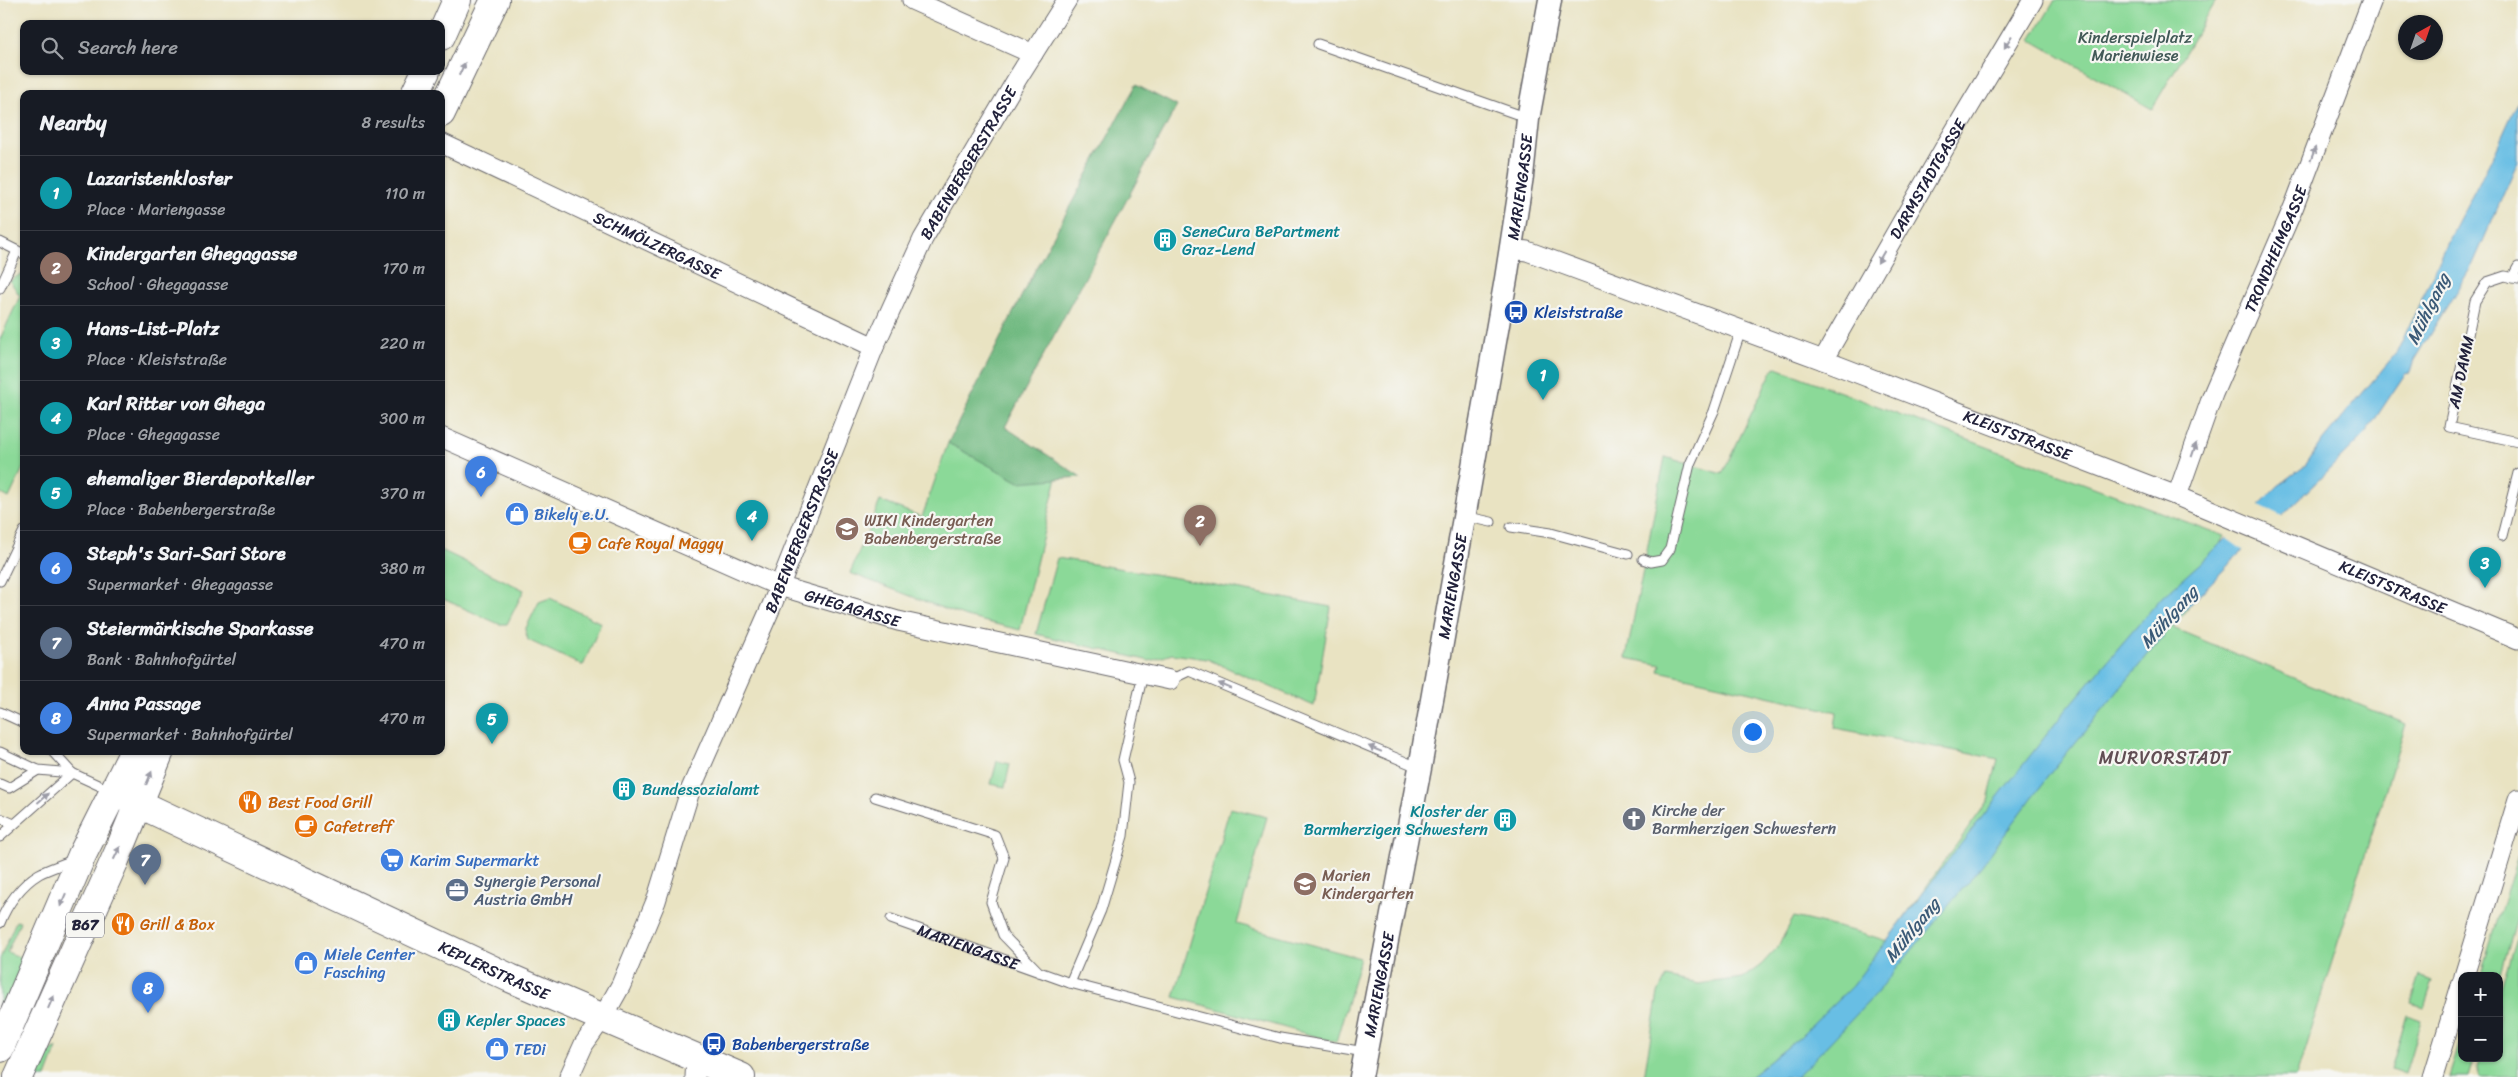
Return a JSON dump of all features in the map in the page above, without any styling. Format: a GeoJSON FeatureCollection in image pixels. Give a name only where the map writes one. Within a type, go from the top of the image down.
{"type":"FeatureCollection","features":[{"type":"Feature","properties":{"kind":"main road"},"geometry":{"type":"LineString","coordinates":[[445,28],[458,0]]}},
{"type":"Feature","properties":{"kind":"main road"},"geometry":{"type":"LineString","coordinates":[[445,105],[495,0]]}},
{"type":"Feature","properties":{"kind":"main road"},"geometry":{"type":"LineString","coordinates":[[418,90],[424,75]]}},
{"type":"Feature","properties":{"kind":"main road","name":"B67"},"geometry":{"type":"LineString","coordinates":[[0,1048],[82,855],[132,755]]}},
{"type":"Feature","properties":{"kind":"main road","name":"B67"},"geometry":{"type":"LineString","coordinates":[[18,1077],[158,755]]}},
{"type":"Feature","properties":{"kind":"main road","name":"KEPLERSTRASSE"},"geometry":{"type":"LineString","coordinates":[[114,792],[510,978],[604,1017],[695,1068],[742,1077]]}},
{"type":"Feature","properties":{"kind":"street"},"geometry":{"type":"LineString","coordinates":[[912,0],[1033,54]]}},
{"type":"Feature","properties":{"kind":"street","name":"BABENBERGERSTRASSE"},"geometry":{"type":"LineString","coordinates":[[569,1077],[584,1044],[604,1017],[621,985],[656,901],[690,790],[779,586],[874,347],[923,239],[1033,54],[1068,0]]}},
{"type":"Feature","properties":{"kind":"street","name":"MARIENGASSE"},"geometry":{"type":"LineString","coordinates":[[1361,1077],[1420,768],[1511,249],[1528,119],[1550,0]]}},
{"type":"Feature","properties":{"kind":"street","name":"DARMSTADTGASSE"},"geometry":{"type":"LineString","coordinates":[[1823,360],[1944,148],[2033,0]]}},
{"type":"Feature","properties":{"kind":"street","name":"TRONDHEIMGASSE"},"geometry":{"type":"LineString","coordinates":[[2177,496],[2214,394],[2294,206],[2372,0]]}},
{"type":"Feature","properties":{"kind":"street","name":"SCHMÖLZERGASSE"},"geometry":{"type":"LineString","coordinates":[[445,145],[874,347]]}},
{"type":"Feature","properties":{"kind":"street","name":"KLEISTSTRASSE"},"geometry":{"type":"LineString","coordinates":[[1511,249],[1527,251],[1823,360],[2177,496],[2518,638]]}},
{"type":"Feature","properties":{"kind":"street","name":"GHEGAGASSE"},"geometry":{"type":"LineString","coordinates":[[445,439],[779,586],[898,621],[1170,680]]}},
{"type":"Feature","properties":{"kind":"street"},"geometry":{"type":"LineString","coordinates":[[2465,972],[2516,811]]}},
{"type":"Feature","properties":{"kind":"street"},"geometry":{"type":"LineString","coordinates":[[2433,1077],[2458,995]]}},
{"type":"Feature","properties":{"kind":"lane","name":"MARIENGASSE"},"geometry":{"type":"LineString","coordinates":[[1318,44],[1528,119]]}},
{"type":"Feature","properties":{"kind":"lane"},"geometry":{"type":"LineString","coordinates":[[0,242],[20,253],[0,288]]}},
{"type":"Feature","properties":{"kind":"lane"},"geometry":{"type":"LineString","coordinates":[[2515,278],[2518,267]]}},
{"type":"Feature","properties":{"kind":"lane","name":"AM DAMM"},"geometry":{"type":"LineString","coordinates":[[2515,278],[2505,276],[2487,282],[2475,301],[2450,427],[2518,442]]}},
{"type":"Feature","properties":{"kind":"lane"},"geometry":{"type":"LineString","coordinates":[[1643,559],[1651,562],[1662,560],[1670,549],[1690,464],[1714,411],[1741,330]]}},
{"type":"Feature","properties":{"kind":"lane"},"geometry":{"type":"LineString","coordinates":[[2502,536],[2518,473]]}},
{"type":"Feature","properties":{"kind":"lane"},"geometry":{"type":"LineString","coordinates":[[1464,516],[1491,522]]}},
{"type":"Feature","properties":{"kind":"lane"},"geometry":{"type":"LineString","coordinates":[[1511,527],[1551,534],[1628,554]]}},
{"type":"Feature","properties":{"kind":"lane"},"geometry":{"type":"LineString","coordinates":[[0,579],[20,539]]}},
{"type":"Feature","properties":{"kind":"lane"},"geometry":{"type":"LineString","coordinates":[[1170,680],[1189,670],[1420,768]]}},
{"type":"Feature","properties":{"kind":"lane"},"geometry":{"type":"LineString","coordinates":[[1070,983],[1101,910],[1123,836],[1129,782],[1123,760],[1143,674]]}},
{"type":"Feature","properties":{"kind":"lane"},"geometry":{"type":"LineString","coordinates":[[0,712],[20,721]]}},
{"type":"Feature","properties":{"kind":"lane"},"geometry":{"type":"LineString","coordinates":[[0,752],[38,770],[72,772]]}},
{"type":"Feature","properties":{"kind":"lane"},"geometry":{"type":"LineString","coordinates":[[56,755],[72,772],[114,792]]}},
{"type":"Feature","properties":{"kind":"lane"},"geometry":{"type":"LineString","coordinates":[[0,784],[9,788],[38,770]]}},
{"type":"Feature","properties":{"kind":"lane"},"geometry":{"type":"LineString","coordinates":[[0,837],[72,772]]}},
{"type":"Feature","properties":{"kind":"lane"},"geometry":{"type":"LineString","coordinates":[[875,797],[995,835],[1004,858],[991,902],[1003,935],[1041,974]]}},
{"type":"Feature","properties":{"kind":"lane"},"geometry":{"type":"LineString","coordinates":[[0,818],[14,824]]}},
{"type":"Feature","properties":{"kind":"lane"},"geometry":{"type":"LineString","coordinates":[[2,918],[16,895],[30,880],[40,873],[82,855]]}},
{"type":"Feature","properties":{"kind":"lane"},"geometry":{"type":"LineString","coordinates":[[0,904],[2,918]]}},
{"type":"Feature","properties":{"kind":"lane","name":"MARIENGASSE"},"geometry":{"type":"LineString","coordinates":[[891,920],[1070,983],[1280,1038],[1366,1052]]}},
{"type":"Feature","properties":{"kind":"green space","name":"Kinderspielplatz Marienwiese"},"geometry":{"type":"Polygon","coordinates":[[[2055,0],[2216,0],[2152,109],[2031,40],[2055,0]]]}},
{"type":"Feature","properties":{"kind":"green space"},"geometry":{"type":"Polygon","coordinates":[[[1136,85],[1177,106],[1005,427],[1081,477],[1019,482],[948,443],[1028,283],[1136,85]]]}},
{"type":"Feature","properties":{"kind":"green space"},"geometry":{"type":"Polygon","coordinates":[[[20,275],[20,296],[10,281],[20,275]]]}},
{"type":"Feature","properties":{"kind":"green space"},"geometry":{"type":"Polygon","coordinates":[[[20,296],[20,475],[9,498],[0,493],[0,339],[20,296]]]}},
{"type":"Feature","properties":{"kind":"green space"},"geometry":{"type":"Polygon","coordinates":[[[1774,367],[2224,536],[2187,610],[2173,628],[2406,724],[2296,1077],[1644,1077],[1658,993],[1666,977],[1698,984],[1743,978],[1761,965],[1777,948],[1794,917],[1887,941],[1988,801],[1998,759],[1835,728],[1837,712],[1659,671],[1661,665],[1626,658],[1665,457],[1722,474],[1774,367]]]}},
{"type":"Feature","properties":{"kind":"green space"},"geometry":{"type":"Polygon","coordinates":[[[948,443],[1058,473],[1020,630],[966,617],[850,573],[880,501],[922,517],[948,443]]]}},
{"type":"Feature","properties":{"kind":"green space"},"geometry":{"type":"Polygon","coordinates":[[[445,552],[524,590],[507,624],[499,624],[445,600],[445,552]]]}},
{"type":"Feature","properties":{"kind":"green space"},"geometry":{"type":"Polygon","coordinates":[[[1057,558],[1183,579],[1331,607],[1314,706],[1207,659],[1172,654],[1150,661],[1036,634],[1057,558]]]}},
{"type":"Feature","properties":{"kind":"green space"},"geometry":{"type":"Polygon","coordinates":[[[550,598],[601,623],[583,666],[528,640],[525,630],[539,602],[550,598]]]}},
{"type":"Feature","properties":{"kind":"green space"},"geometry":{"type":"Polygon","coordinates":[[[997,761],[1010,764],[1005,787],[991,784],[997,761]]]}},
{"type":"Feature","properties":{"kind":"green space"},"geometry":{"type":"Polygon","coordinates":[[[1230,808],[1267,817],[1237,924],[1360,958],[1336,1042],[1174,997],[1230,808]]]}},
{"type":"Feature","properties":{"kind":"green space"},"geometry":{"type":"Polygon","coordinates":[[[2518,855],[2518,911],[2500,972],[2481,972],[2518,855]]]}},
{"type":"Feature","properties":{"kind":"green space"},"geometry":{"type":"Polygon","coordinates":[[[16,921],[20,922],[7,952],[22,958],[36,924],[41,926],[0,1023],[0,959],[16,921]]]}},
{"type":"Feature","properties":{"kind":"green space"},"geometry":{"type":"Polygon","coordinates":[[[2518,931],[2518,1077],[2480,1077],[2477,1068],[2479,1062],[2503,1062],[2503,981],[2518,931]]]}},
{"type":"Feature","properties":{"kind":"green space"},"geometry":{"type":"Polygon","coordinates":[[[2420,975],[2433,980],[2424,1008],[2411,1004],[2420,975]]]}},
{"type":"Feature","properties":{"kind":"green space"},"geometry":{"type":"Polygon","coordinates":[[[2407,1015],[2421,1020],[2405,1074],[2391,1069],[2407,1015]]]}},
{"type":"Feature","properties":{"kind":"green space"},"geometry":{"type":"Polygon","coordinates":[[[57,1048],[46,1077],[36,1077],[46,1054],[57,1048]]]}},
{"type":"Feature","properties":{"kind":"green space"},"geometry":{"type":"Polygon","coordinates":[[[2458,1049],[2458,1062],[2474,1062],[2469,1077],[2449,1077],[2458,1049]]]}},
{"type":"Feature","properties":{"kind":"water","name":"Mühlgang"},"geometry":{"type":"Polygon","coordinates":[[[2518,101],[2518,161],[2473,264],[2414,360],[2410,373],[2405,374],[2365,434],[2282,516],[2237,556],[2184,611],[2052,771],[1982,865],[1875,995],[1797,1077],[1750,1077],[1799,1038],[1852,986],[2062,715],[2162,597],[2206,558],[2278,486],[2305,466],[2318,446],[2397,352],[2450,238],[2495,152],[2518,101]]]}},
{"type":"Feature","properties":{"kind":"pier"},"geometry":{"type":"Polygon","coordinates":[[[2257,504],[2282,516],[2282,520],[2249,549],[2243,550],[2226,538],[2228,533],[2257,504]]]}},
{"type":"Feature","properties":{"kind":"place","name":"SeneCura BePartment Graz-Lend"},"geometry":{"type":"Point","coordinates":[1165,240]}},
{"type":"Feature","properties":{"kind":"place","name":"Kleiststraße"},"geometry":{"type":"Point","coordinates":[1516,312]}},
{"type":"Feature","properties":{"kind":"place","name":"Lazaristenkloster"},"geometry":{"type":"Point","coordinates":[1543,400]}},
{"type":"Feature","properties":{"kind":"place","name":"Steph's Sari-Sari Store"},"geometry":{"type":"Point","coordinates":[481,497]}},
{"type":"Feature","properties":{"kind":"place","name":"Bikely e.U."},"geometry":{"type":"Point","coordinates":[517,514]}},
{"type":"Feature","properties":{"kind":"place","name":"WIKI Kindergarten Babenbergerstraße"},"geometry":{"type":"Point","coordinates":[847,529]}},
{"type":"Feature","properties":{"kind":"place","name":"Karl Ritter von Ghega"},"geometry":{"type":"Point","coordinates":[752,541]}},
{"type":"Feature","properties":{"kind":"place","name":"Cafe Royal Maggy"},"geometry":{"type":"Point","coordinates":[580,543]}},
{"type":"Feature","properties":{"kind":"place","name":"Kindergarten Ghegagasse"},"geometry":{"type":"Point","coordinates":[1200,546]}},
{"type":"Feature","properties":{"kind":"place","name":"Hans-List-Platz"},"geometry":{"type":"Point","coordinates":[2485,588]}},
{"type":"Feature","properties":{"kind":"place","name":"ehemaliger Bierdepotkeller"},"geometry":{"type":"Point","coordinates":[492,744]}},
{"type":"Feature","properties":{"kind":"place","name":"Bundessozialamt"},"geometry":{"type":"Point","coordinates":[624,789]}},
{"type":"Feature","properties":{"kind":"place","name":"Best Food Grill"},"geometry":{"type":"Point","coordinates":[250,802]}},
{"type":"Feature","properties":{"kind":"place","name":"Kirche der Barmherzigen Schwestern"},"geometry":{"type":"Point","coordinates":[1634,819]}},
{"type":"Feature","properties":{"kind":"place","name":"Kloster der Barmherzigen Schwestern"},"geometry":{"type":"Point","coordinates":[1505,820]}},
{"type":"Feature","properties":{"kind":"place","name":"Cafetreff"},"geometry":{"type":"Point","coordinates":[306,826]}},
{"type":"Feature","properties":{"kind":"place","name":"Karim Supermarkt"},"geometry":{"type":"Point","coordinates":[392,860]}},
{"type":"Feature","properties":{"kind":"place","name":"Marien Kindergarten"},"geometry":{"type":"Point","coordinates":[1305,884]}},
{"type":"Feature","properties":{"kind":"place","name":"Steiermärkische Sparkasse"},"geometry":{"type":"Point","coordinates":[145,885]}},
{"type":"Feature","properties":{"kind":"place","name":"Synergie Personal Austria GmbH"},"geometry":{"type":"Point","coordinates":[457,890]}},
{"type":"Feature","properties":{"kind":"place","name":"Grill & Box"},"geometry":{"type":"Point","coordinates":[123,924]}},
{"type":"Feature","properties":{"kind":"place","name":"Miele Center Fasching"},"geometry":{"type":"Point","coordinates":[306,963]}},
{"type":"Feature","properties":{"kind":"place","name":"Anna Passage"},"geometry":{"type":"Point","coordinates":[148,1013]}},
{"type":"Feature","properties":{"kind":"place","name":"Kepler Spaces"},"geometry":{"type":"Point","coordinates":[449,1020]}},
{"type":"Feature","properties":{"kind":"place","name":"Babenbergerstraße"},"geometry":{"type":"Point","coordinates":[714,1044]}},
{"type":"Feature","properties":{"kind":"place","name":"TEDi"},"geometry":{"type":"Point","coordinates":[497,1049]}},
{"type":"Feature","properties":{"kind":"district","name":"MURVORSTADT"},"geometry":{"type":"Point","coordinates":[2165,758]}}]}
